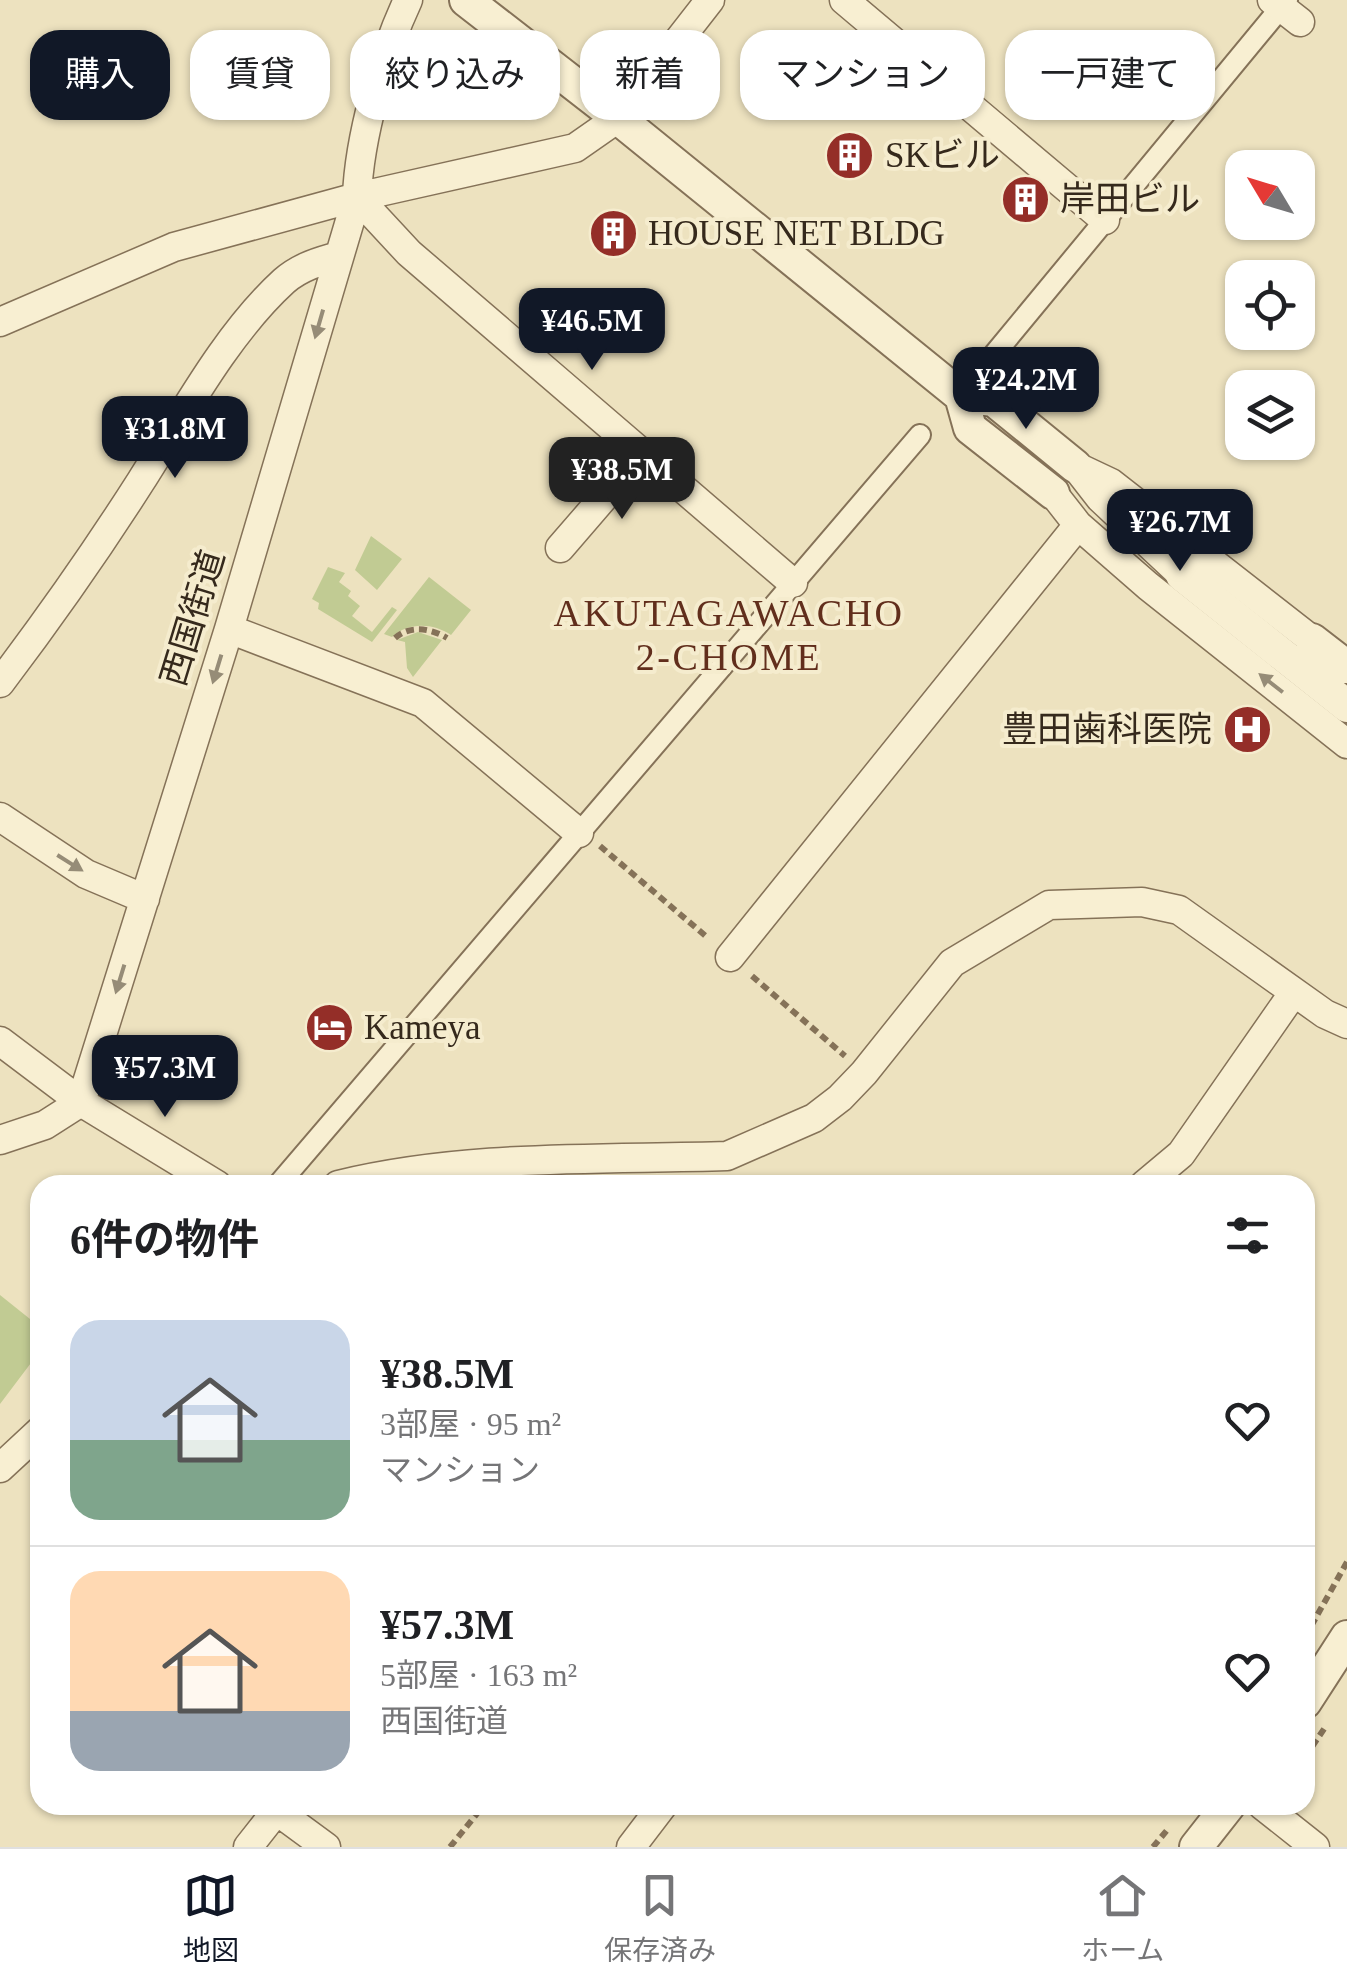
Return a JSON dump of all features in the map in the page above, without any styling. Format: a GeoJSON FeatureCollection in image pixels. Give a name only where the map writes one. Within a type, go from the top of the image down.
{"type":"FeatureCollection","features":[{"type":"Feature","properties":{"kind":"street","name":"西国街道"},"geometry":{"type":"LineString","coordinates":[[82,1102],[358,197],[358,167],[393,33],[408,0]]}},
{"type":"Feature","properties":{"kind":"street"},"geometry":{"type":"LineString","coordinates":[[466,0],[580,88]]}},
{"type":"Feature","properties":{"kind":"street"},"geometry":{"type":"LineString","coordinates":[[687,30],[710,0]]}},
{"type":"Feature","properties":{"kind":"street"},"geometry":{"type":"LineString","coordinates":[[844,0],[1105,220]]}},
{"type":"Feature","properties":{"kind":"street"},"geometry":{"type":"LineString","coordinates":[[987,363],[1285,7]]}},
{"type":"Feature","properties":{"kind":"street"},"geometry":{"type":"LineString","coordinates":[[0,322],[174,247],[358,197],[575,148],[615,120]]}},
{"type":"Feature","properties":{"kind":"street"},"geometry":{"type":"LineString","coordinates":[[620,120],[961,396],[994,400],[1074,466],[1100,498],[1182,575]]}},
{"type":"Feature","properties":{"kind":"street"},"geometry":{"type":"LineString","coordinates":[[358,197],[409,252],[793,583]]}},
{"type":"Feature","properties":{"kind":"street"},"geometry":{"type":"LineString","coordinates":[[0,682],[106,536],[206,379],[254,315],[285,280],[319,261],[340,256]]}},
{"type":"Feature","properties":{"kind":"street"},"geometry":{"type":"LineString","coordinates":[[961,396],[970,428],[1053,493],[1182,575],[1347,706]]}},
{"type":"Feature","properties":{"kind":"street"},"geometry":{"type":"LineString","coordinates":[[287,1175],[920,435]]}},
{"type":"Feature","properties":{"kind":"street"},"geometry":{"type":"LineString","coordinates":[[560,548],[642,453]]}},
{"type":"Feature","properties":{"kind":"street"},"geometry":{"type":"LineString","coordinates":[[1074,466],[1112,483],[1347,667]]}},
{"type":"Feature","properties":{"kind":"street"},"geometry":{"type":"LineString","coordinates":[[1053,493],[1078,524],[1148,586],[1347,744]]}},
{"type":"Feature","properties":{"kind":"street"},"geometry":{"type":"LineString","coordinates":[[730,956],[1078,524]]}},
{"type":"Feature","properties":{"kind":"street"},"geometry":{"type":"LineString","coordinates":[[229,630],[423,702],[579,834]]}},
{"type":"Feature","properties":{"kind":"street"},"geometry":{"type":"LineString","coordinates":[[0,818],[86,874],[145,899]]}},
{"type":"Feature","properties":{"kind":"street"},"geometry":{"type":"LineString","coordinates":[[379,1175],[463,1164],[544,1173],[727,1156],[814,1118],[864,1073],[952,963],[1049,906],[1142,902],[1179,910],[1294,992],[1347,1024]]}},
{"type":"Feature","properties":{"kind":"street"},"geometry":{"type":"LineString","coordinates":[[1156,1175],[1181,1154],[1294,992]]}},
{"type":"Feature","properties":{"kind":"street"},"geometry":{"type":"LineString","coordinates":[[0,1041],[82,1102],[200,1175]]}},
{"type":"Feature","properties":{"kind":"street"},"geometry":{"type":"LineString","coordinates":[[0,1140],[46,1124],[82,1102]]}},
{"type":"Feature","properties":{"kind":"street"},"geometry":{"type":"LineString","coordinates":[[0,1468],[30,1441]]}},
{"type":"Feature","properties":{"kind":"street"},"geometry":{"type":"LineString","coordinates":[[1315,1686],[1347,1636]]}},
{"type":"Feature","properties":{"kind":"street"},"geometry":{"type":"LineString","coordinates":[[248,1847],[273,1815]]}},
{"type":"Feature","properties":{"kind":"street"},"geometry":{"type":"LineString","coordinates":[[287,1815],[326,1847]]}},
{"type":"Feature","properties":{"kind":"street"},"geometry":{"type":"LineString","coordinates":[[630,1847],[655,1815]]}},
{"type":"Feature","properties":{"kind":"street"},"geometry":{"type":"LineString","coordinates":[[1196,1847],[1221,1815]]}},
{"type":"Feature","properties":{"kind":"street"},"geometry":{"type":"LineString","coordinates":[[1275,1815],[1315,1847]]}},
{"type":"Feature","properties":{"kind":"path"},"geometry":{"type":"LineString","coordinates":[[395,638],[405,631],[420,629],[446,638]]}},
{"type":"Feature","properties":{"kind":"path"},"geometry":{"type":"LineString","coordinates":[[1315,1618],[1347,1562]]}},
{"type":"Feature","properties":{"kind":"path"},"geometry":{"type":"LineString","coordinates":[[450,1847],[476,1815]]}},
{"type":"Feature","properties":{"kind":"green space"},"geometry":{"type":"Polygon","coordinates":[[[371,536],[402,559],[377,590],[355,570],[371,536]]]}},
{"type":"Feature","properties":{"kind":"green space"},"geometry":{"type":"Polygon","coordinates":[[[328,567],[345,573],[339,582],[351,591],[348,596],[360,606],[352,616],[372,632],[392,607],[397,610],[372,642],[318,609],[319,603],[312,599],[328,567]]]}},
{"type":"Feature","properties":{"kind":"green space"},"geometry":{"type":"Polygon","coordinates":[[[429,577],[471,610],[451,635],[421,626],[392,637],[384,634],[429,577]]]}},
{"type":"Feature","properties":{"kind":"green space"},"geometry":{"type":"Polygon","coordinates":[[[418,632],[442,640],[413,677],[407,668],[405,642],[397,640],[418,632]]]}},
{"type":"Feature","properties":{"kind":"green space"},"geometry":{"type":"Polygon","coordinates":[[[0,1295],[30,1319],[30,1364],[0,1404],[0,1295]]]}},
{"type":"Feature","properties":{"kind":"place","name":"SKビル"},"geometry":{"type":"Point","coordinates":[850,155]}},
{"type":"Feature","properties":{"kind":"place","name":"岸田ビル"},"geometry":{"type":"Point","coordinates":[1025,199]}},
{"type":"Feature","properties":{"kind":"place","name":"HOUSE NET BLDG"},"geometry":{"type":"Point","coordinates":[613,233]}},
{"type":"Feature","properties":{"kind":"place","name":"豊田歯科医院"},"geometry":{"type":"Point","coordinates":[1247,729]}},
{"type":"Feature","properties":{"kind":"place","name":"Kameya"},"geometry":{"type":"Point","coordinates":[329,1027]}},
{"type":"Feature","properties":{"kind":"district","name":"AKUTAGAWACHO 2-CHOME"},"geometry":{"type":"Point","coordinates":[729,634]}}]}
